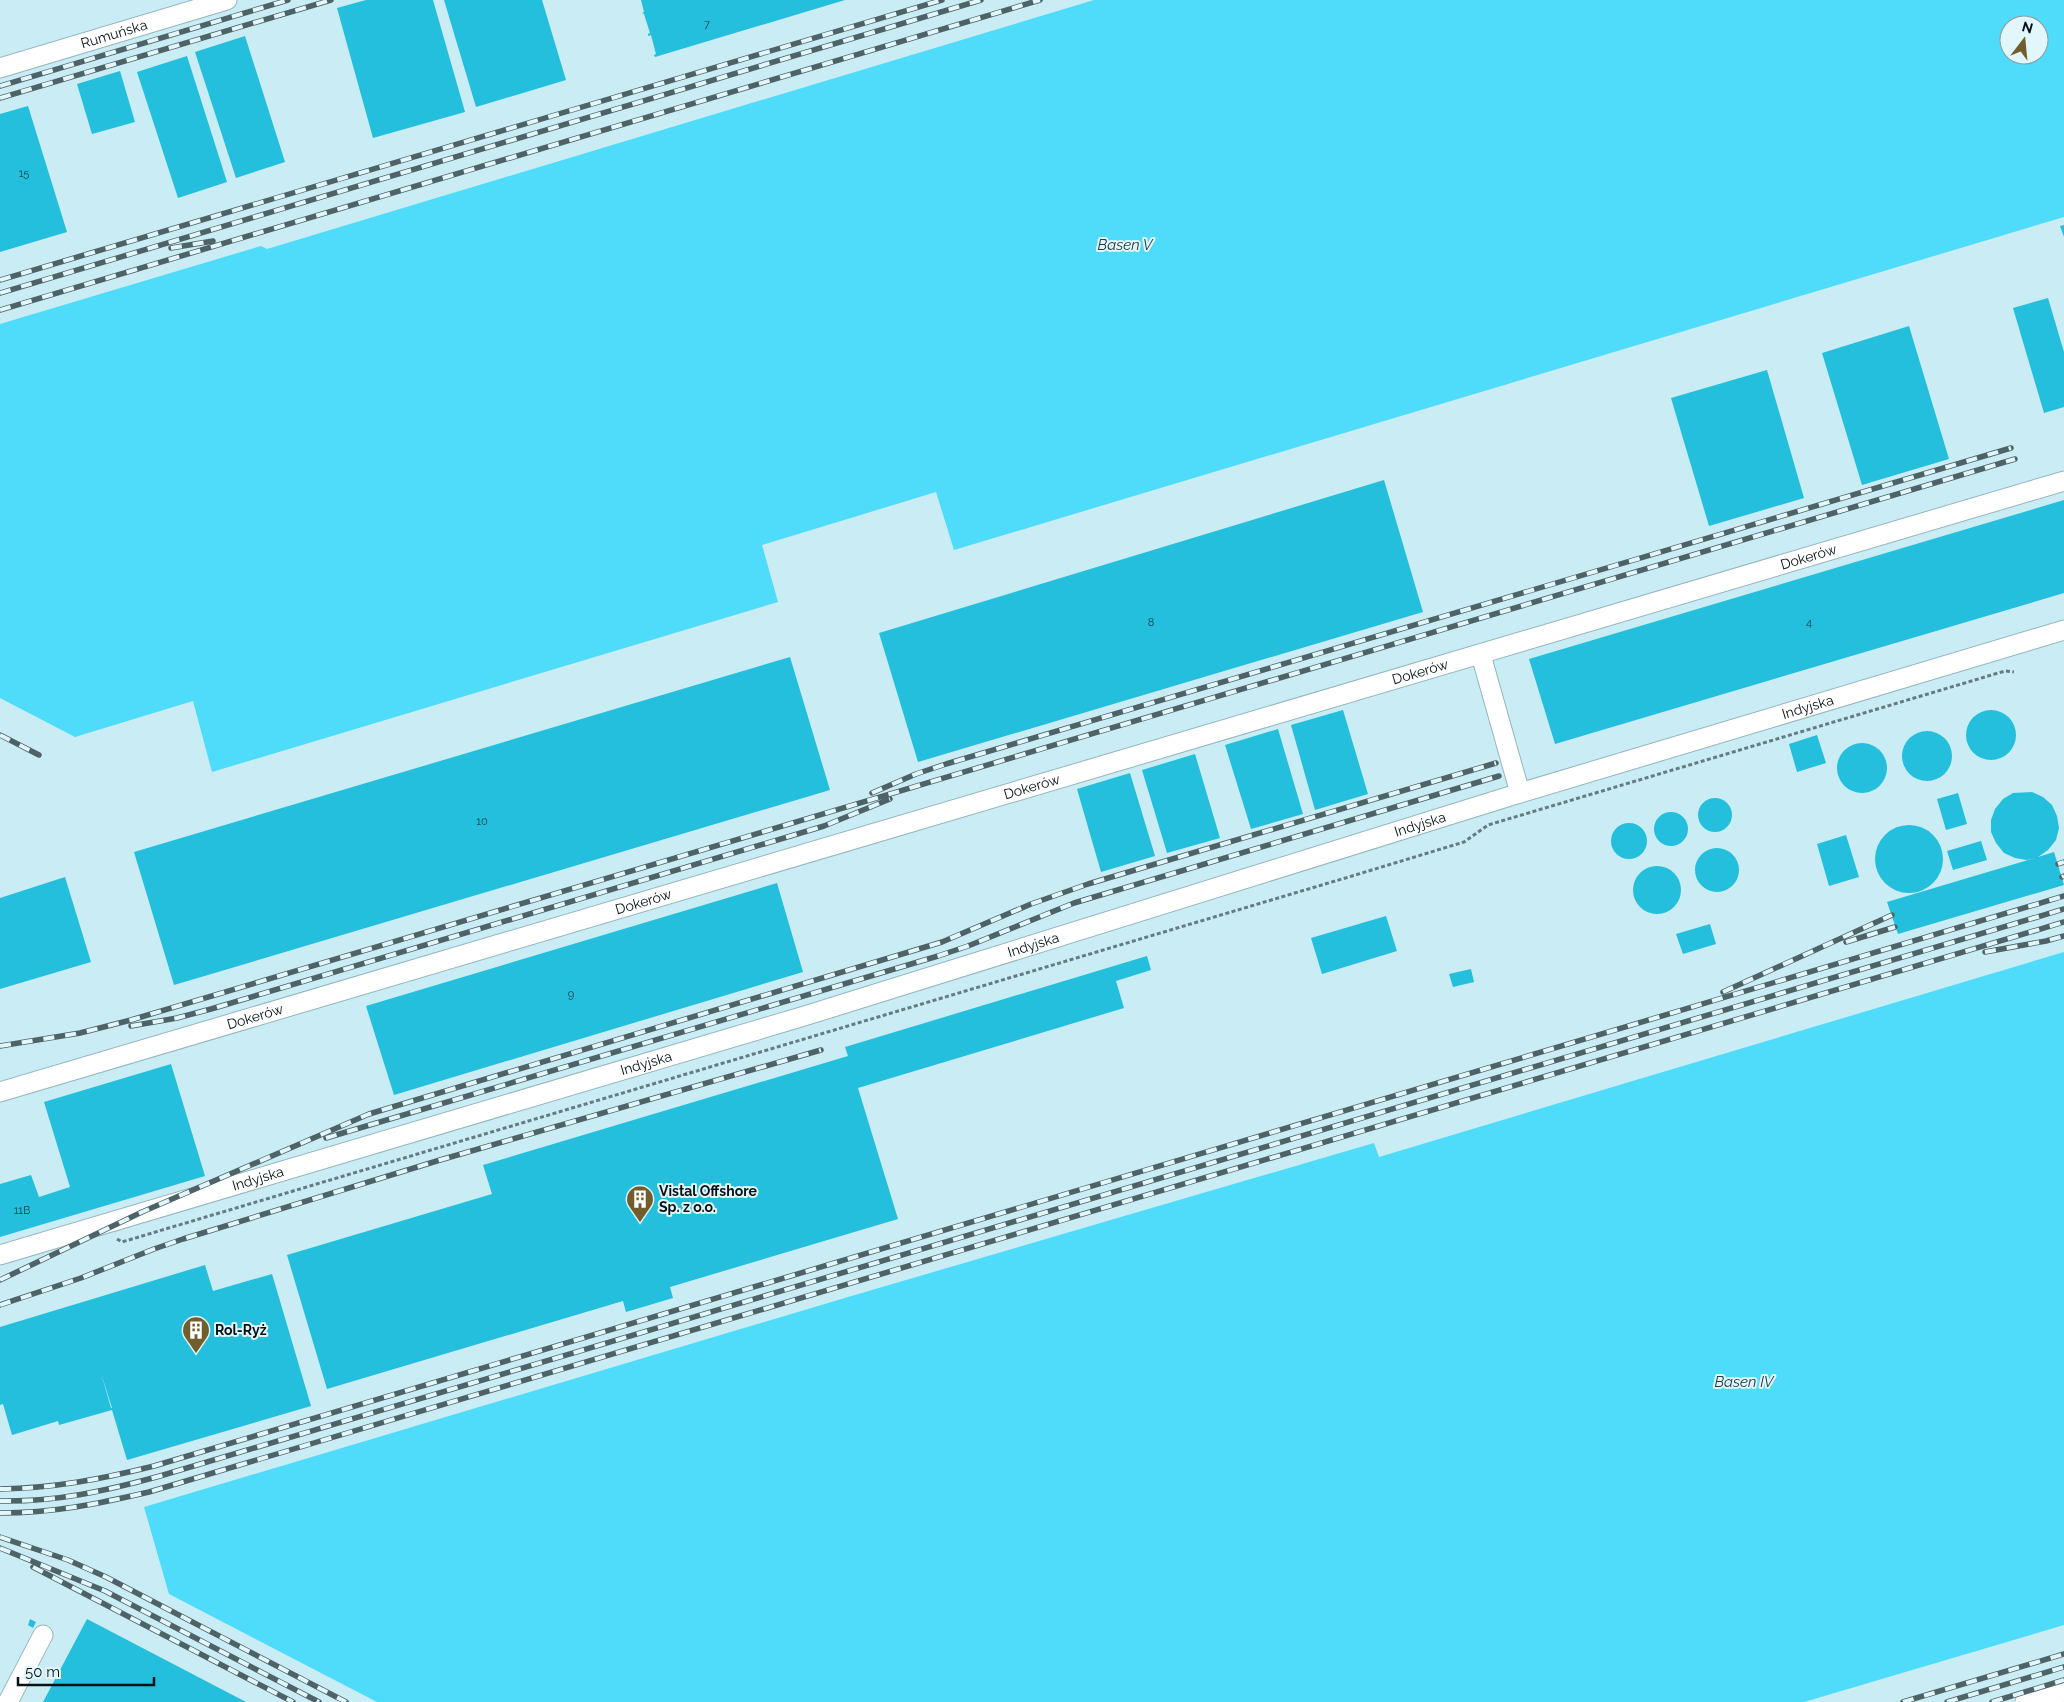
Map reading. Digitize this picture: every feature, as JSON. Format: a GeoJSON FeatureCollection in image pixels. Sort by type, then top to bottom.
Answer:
{"type":"FeatureCollection","features":[{"type":"Feature","properties":{"kind":"street","name":"Rumuńska"},"geometry":{"type":"LineString","coordinates":[[0,68],[227,0]]}},
{"type":"Feature","properties":{"kind":"street","name":"Dokerów"},"geometry":{"type":"LineString","coordinates":[[0,1092],[2064,481]]}},
{"type":"Feature","properties":{"kind":"street","name":"Indyjska"},"geometry":{"type":"LineString","coordinates":[[0,1255],[801,1018],[1520,794],[2064,630]]}},
{"type":"Feature","properties":{"kind":"street"},"geometry":{"type":"LineString","coordinates":[[1481,655],[1520,794]]}},
{"type":"Feature","properties":{"kind":"street"},"geometry":{"type":"LineString","coordinates":[[8,1702],[43,1636]]}},
{"type":"Feature","properties":{"kind":"street"},"geometry":{"type":"LineString","coordinates":[[2025,1702],[2064,1692]]}},
{"type":"Feature","properties":{"kind":"path"},"geometry":{"type":"LineString","coordinates":[[110,1236],[122,1242],[1464,842],[1488,825],[2005,671],[2014,672]]}},
{"type":"Feature","properties":{"kind":"water","name":"Basen V"},"geometry":{"type":"Polygon","coordinates":[[[1094,0],[2064,0],[2064,217],[954,550],[936,492],[762,545],[778,602],[212,772],[193,701],[75,737],[0,698],[0,324],[261,246],[267,249],[1094,0]]]}},
{"type":"Feature","properties":{"kind":"water","name":"Basen IV"},"geometry":{"type":"Polygon","coordinates":[[[2064,952],[2064,1625],[1804,1702],[377,1702],[169,1594],[144,1507],[848,1297],[1374,1143],[1379,1157],[2064,952]]]}},
{"type":"Feature","properties":{"kind":"building"},"geometry":{"type":"Polygon","coordinates":[[[366,0],[433,0],[465,112],[373,138],[337,8],[366,0]]]}},
{"type":"Feature","properties":{"kind":"building"},"geometry":{"type":"Polygon","coordinates":[[[444,0],[542,0],[566,80],[476,107],[444,0]]]}},
{"type":"Feature","properties":{"kind":"building"},"geometry":{"type":"Polygon","coordinates":[[[641,0],[845,0],[655,57],[654,55],[656,54],[651,35],[648,36],[650,33],[642,13],[644,12],[641,0]]]}},
{"type":"Feature","properties":{"kind":"building"},"geometry":{"type":"Polygon","coordinates":[[[245,36],[285,162],[236,178],[195,52],[245,36]]]}},
{"type":"Feature","properties":{"kind":"building"},"geometry":{"type":"Polygon","coordinates":[[[187,56],[227,182],[178,198],[137,72],[187,56]]]}},
{"type":"Feature","properties":{"kind":"building"},"geometry":{"type":"Polygon","coordinates":[[[120,71],[135,122],[92,134],[77,84],[120,71]]]}},
{"type":"Feature","properties":{"kind":"building"},"geometry":{"type":"Polygon","coordinates":[[[28,106],[67,232],[0,252],[0,114],[28,106]]]}},
{"type":"Feature","properties":{"kind":"building"},"geometry":{"type":"Polygon","coordinates":[[[2064,225],[2064,237],[2060,226],[2064,225]]]}},
{"type":"Feature","properties":{"kind":"building"},"geometry":{"type":"Polygon","coordinates":[[[2048,298],[2064,352],[2064,407],[2044,413],[2013,308],[2048,298]]]}},
{"type":"Feature","properties":{"kind":"building"},"geometry":{"type":"Polygon","coordinates":[[[1909,326],[1949,459],[1862,485],[1822,353],[1909,326]]]}},
{"type":"Feature","properties":{"kind":"building"},"geometry":{"type":"Polygon","coordinates":[[[1767,370],[1804,498],[1709,526],[1671,398],[1767,370]]]}},
{"type":"Feature","properties":{"kind":"building"},"geometry":{"type":"Polygon","coordinates":[[[1384,480],[1423,612],[918,762],[879,633],[1384,480]]]}},
{"type":"Feature","properties":{"kind":"building"},"geometry":{"type":"Polygon","coordinates":[[[2064,500],[2064,593],[1555,744],[1529,659],[2064,500]]]}},
{"type":"Feature","properties":{"kind":"building"},"geometry":{"type":"Polygon","coordinates":[[[790,657],[830,790],[174,985],[134,852],[790,657]]]}},
{"type":"Feature","properties":{"kind":"building"},"geometry":{"type":"Polygon","coordinates":[[[1343,710],[1368,794],[1315,810],[1291,725],[1343,710]]]}},
{"type":"Feature","properties":{"kind":"building"},"geometry":{"type":"Polygon","coordinates":[[[1986,710],[1996,710],[2009,717],[2016,730],[2016,740],[2009,753],[1996,760],[1986,760],[1977,756],[1970,749],[1966,740],[1966,730],[1970,721],[1977,714],[1986,710]]]}},
{"type":"Feature","properties":{"kind":"building"},"geometry":{"type":"Polygon","coordinates":[[[1278,729],[1303,814],[1251,829],[1225,745],[1278,729]]]}},
{"type":"Feature","properties":{"kind":"building"},"geometry":{"type":"Polygon","coordinates":[[[1927,731],[1937,733],[1945,738],[1950,746],[1952,756],[1950,766],[1945,774],[1937,779],[1927,781],[1917,779],[1909,774],[1904,766],[1902,756],[1904,746],[1909,738],[1917,733],[1927,731]]]}},
{"type":"Feature","properties":{"kind":"building"},"geometry":{"type":"Polygon","coordinates":[[[1817,735],[1826,763],[1797,772],[1789,744],[1817,735]]]}},
{"type":"Feature","properties":{"kind":"building"},"geometry":{"type":"Polygon","coordinates":[[[1862,743],[1872,745],[1880,750],[1885,758],[1887,768],[1885,778],[1880,786],[1872,791],[1862,793],[1852,791],[1844,786],[1839,778],[1837,768],[1839,758],[1844,750],[1852,745],[1862,743]]]}},
{"type":"Feature","properties":{"kind":"building"},"geometry":{"type":"Polygon","coordinates":[[[1195,754],[1220,838],[1167,853],[1142,770],[1195,754]]]}},
{"type":"Feature","properties":{"kind":"building"},"geometry":{"type":"Polygon","coordinates":[[[1130,773],[1155,856],[1101,872],[1077,789],[1130,773]]]}},
{"type":"Feature","properties":{"kind":"building"},"geometry":{"type":"Polygon","coordinates":[[[2032,792],[2043,797],[2052,805],[2057,816],[2059,828],[2056,840],[2048,850],[2038,857],[2054,852],[2064,885],[1898,934],[1887,902],[2035,858],[2027,860],[2015,858],[2004,853],[1996,843],[1991,832],[1991,820],[1995,809],[2003,799],[2013,793],[2032,792]]]}},
{"type":"Feature","properties":{"kind":"building"},"geometry":{"type":"Polygon","coordinates":[[[1958,793],[1967,824],[1946,830],[1937,799],[1958,793]]]}},
{"type":"Feature","properties":{"kind":"building"},"geometry":{"type":"Polygon","coordinates":[[[1715,798],[1722,799],[1727,803],[1731,808],[1731,822],[1727,827],[1722,831],[1715,832],[1708,831],[1703,827],[1699,822],[1698,815],[1699,808],[1703,803],[1708,799],[1715,798]]]}},
{"type":"Feature","properties":{"kind":"building"},"geometry":{"type":"Polygon","coordinates":[[[1671,812],[1678,813],[1683,817],[1687,822],[1687,836],[1683,841],[1678,845],[1671,846],[1664,845],[1659,841],[1655,836],[1654,829],[1655,822],[1659,817],[1664,813],[1671,812]]]}},
{"type":"Feature","properties":{"kind":"building"},"geometry":{"type":"Polygon","coordinates":[[[1629,823],[1641,829],[1647,841],[1641,853],[1629,859],[1617,853],[1611,841],[1617,829],[1629,823]]]}},
{"type":"Feature","properties":{"kind":"building"},"geometry":{"type":"Polygon","coordinates":[[[1909,825],[1922,828],[1933,835],[1940,846],[1943,859],[1940,872],[1933,883],[1922,890],[1909,893],[1896,890],[1885,883],[1878,872],[1875,859],[1878,846],[1885,835],[1896,828],[1909,825]]]}},
{"type":"Feature","properties":{"kind":"building"},"geometry":{"type":"Polygon","coordinates":[[[1846,835],[1859,877],[1829,886],[1817,844],[1846,835]]]}},
{"type":"Feature","properties":{"kind":"building"},"geometry":{"type":"Polygon","coordinates":[[[1981,841],[1987,860],[1953,870],[1947,851],[1981,841]]]}},
{"type":"Feature","properties":{"kind":"building"},"geometry":{"type":"Polygon","coordinates":[[[1721,848],[1733,854],[1738,861],[1738,879],[1733,886],[1726,891],[1713,892],[1705,889],[1698,882],[1695,866],[1698,858],[1705,851],[1721,848]]]}},
{"type":"Feature","properties":{"kind":"building"},"geometry":{"type":"Polygon","coordinates":[[[1652,866],[1662,866],[1671,870],[1677,876],[1680,881],[1680,899],[1671,910],[1662,914],[1652,914],[1643,910],[1637,904],[1633,895],[1633,885],[1637,876],[1643,870],[1652,866]]]}},
{"type":"Feature","properties":{"kind":"building"},"geometry":{"type":"Polygon","coordinates":[[[65,877],[91,962],[0,989],[0,898],[65,877]]]}},
{"type":"Feature","properties":{"kind":"building"},"geometry":{"type":"Polygon","coordinates":[[[777,883],[803,972],[394,1095],[366,1006],[777,883]]]}},
{"type":"Feature","properties":{"kind":"building"},"geometry":{"type":"Polygon","coordinates":[[[1386,916],[1397,951],[1322,974],[1311,938],[1386,916]]]}},
{"type":"Feature","properties":{"kind":"building"},"geometry":{"type":"Polygon","coordinates":[[[1710,924],[1716,944],[1683,954],[1676,934],[1710,924]]]}},
{"type":"Feature","properties":{"kind":"building","name":"Vistal Offshore Sp. z o.o."},"geometry":{"type":"Polygon","coordinates":[[[1147,956],[1151,970],[1116,981],[1124,1008],[858,1088],[898,1219],[670,1287],[673,1298],[626,1312],[623,1301],[327,1389],[287,1255],[492,1194],[483,1165],[848,1056],[845,1047],[1147,956]]]}},
{"type":"Feature","properties":{"kind":"building"},"geometry":{"type":"Polygon","coordinates":[[[1471,969],[1474,982],[1453,987],[1449,974],[1471,969]]]}},
{"type":"Feature","properties":{"kind":"building"},"geometry":{"type":"Polygon","coordinates":[[[171,1064],[205,1176],[0,1237],[0,1184],[31,1175],[39,1197],[70,1187],[44,1102],[171,1064]]]}},
{"type":"Feature","properties":{"kind":"building","name":"Rol-Ryż"},"geometry":{"type":"Polygon","coordinates":[[[205,1265],[213,1291],[272,1274],[311,1406],[127,1460],[112,1410],[59,1425],[58,1421],[12,1435],[3,1404],[0,1405],[0,1327],[205,1265]],[[101,1373],[111,1408],[112,1408],[101,1373]]]}},
{"type":"Feature","properties":{"kind":"building"},"geometry":{"type":"Polygon","coordinates":[[[30,1619],[36,1622],[33,1628],[28,1625],[30,1619]]]}},
{"type":"Feature","properties":{"kind":"building"},"geometry":{"type":"Polygon","coordinates":[[[87,1619],[246,1702],[43,1702],[87,1619]]]}},
{"type":"Feature","properties":{"kind":"railway"},"geometry":{"type":"LineString","coordinates":[[0,86],[288,0]]}},
{"type":"Feature","properties":{"kind":"railway"},"geometry":{"type":"LineString","coordinates":[[0,98],[331,0]]}},
{"type":"Feature","properties":{"kind":"railway"},"geometry":{"type":"LineString","coordinates":[[0,280],[942,0]]}},
{"type":"Feature","properties":{"kind":"railway"},"geometry":{"type":"LineString","coordinates":[[0,293],[981,0]]}},
{"type":"Feature","properties":{"kind":"railway"},"geometry":{"type":"LineString","coordinates":[[0,310],[1040,0]]}},
{"type":"Feature","properties":{"kind":"railway"},"geometry":{"type":"LineString","coordinates":[[171,248],[213,241]]}},
{"type":"Feature","properties":{"kind":"railway"},"geometry":{"type":"LineString","coordinates":[[872,793],[916,774],[946,764],[2011,448]]}},
{"type":"Feature","properties":{"kind":"railway"},"geometry":{"type":"LineString","coordinates":[[0,1046],[80,1033],[131,1020],[2015,459]]}},
{"type":"Feature","properties":{"kind":"railway"},"geometry":{"type":"LineString","coordinates":[[0,735],[39,755]]}},
{"type":"Feature","properties":{"kind":"railway"},"geometry":{"type":"LineString","coordinates":[[0,1280],[142,1212],[369,1114],[942,942],[1031,904],[1088,884],[1496,763]]}},
{"type":"Feature","properties":{"kind":"railway"},"geometry":{"type":"LineString","coordinates":[[326,1138],[938,956],[968,946],[1074,903],[1499,776]]}},
{"type":"Feature","properties":{"kind":"railway"},"geometry":{"type":"LineString","coordinates":[[131,1026],[177,1018],[211,1009],[824,826],[890,799]]}},
{"type":"Feature","properties":{"kind":"railway"},"geometry":{"type":"LineString","coordinates":[[2058,864],[2064,862]]}},
{"type":"Feature","properties":{"kind":"railway"},"geometry":{"type":"LineString","coordinates":[[0,1489],[40,1487],[78,1482],[154,1466],[2064,896]]}},
{"type":"Feature","properties":{"kind":"railway"},"geometry":{"type":"LineString","coordinates":[[0,1501],[41,1500],[81,1494],[160,1476],[2064,909]]}},
{"type":"Feature","properties":{"kind":"railway"},"geometry":{"type":"LineString","coordinates":[[1723,992],[1892,915]]}},
{"type":"Feature","properties":{"kind":"railway"},"geometry":{"type":"LineString","coordinates":[[0,1513],[20,1513],[75,1507],[149,1492],[2064,922]]}},
{"type":"Feature","properties":{"kind":"railway"},"geometry":{"type":"LineString","coordinates":[[1846,942],[1895,927]]}},
{"type":"Feature","properties":{"kind":"railway"},"geometry":{"type":"LineString","coordinates":[[1985,952],[2064,936]]}},
{"type":"Feature","properties":{"kind":"railway"},"geometry":{"type":"LineString","coordinates":[[0,1305],[81,1278],[183,1239],[440,1160],[821,1050]]}},
{"type":"Feature","properties":{"kind":"railway"},"geometry":{"type":"LineString","coordinates":[[0,1537],[68,1560],[106,1577],[346,1702]]}},
{"type":"Feature","properties":{"kind":"railway"},"geometry":{"type":"LineString","coordinates":[[0,1548],[105,1591],[319,1702]]}},
{"type":"Feature","properties":{"kind":"railway"},"geometry":{"type":"LineString","coordinates":[[33,1567],[293,1702]]}},
{"type":"Feature","properties":{"kind":"railway"},"geometry":{"type":"LineString","coordinates":[[1903,1702],[2064,1654]]}},
{"type":"Feature","properties":{"kind":"railway"},"geometry":{"type":"LineString","coordinates":[[1947,1702],[2064,1667]]}},
{"type":"Feature","properties":{"kind":"railway"},"geometry":{"type":"LineString","coordinates":[[1992,1702],[2064,1680]]}},
{"type":"Feature","properties":{"kind":"place","name":"Vistal Offshore Sp. z o.o."},"geometry":{"type":"Point","coordinates":[640,1223]}},
{"type":"Feature","properties":{"kind":"place","name":"Rol-Ryż"},"geometry":{"type":"Point","coordinates":[196,1354]}}]}
